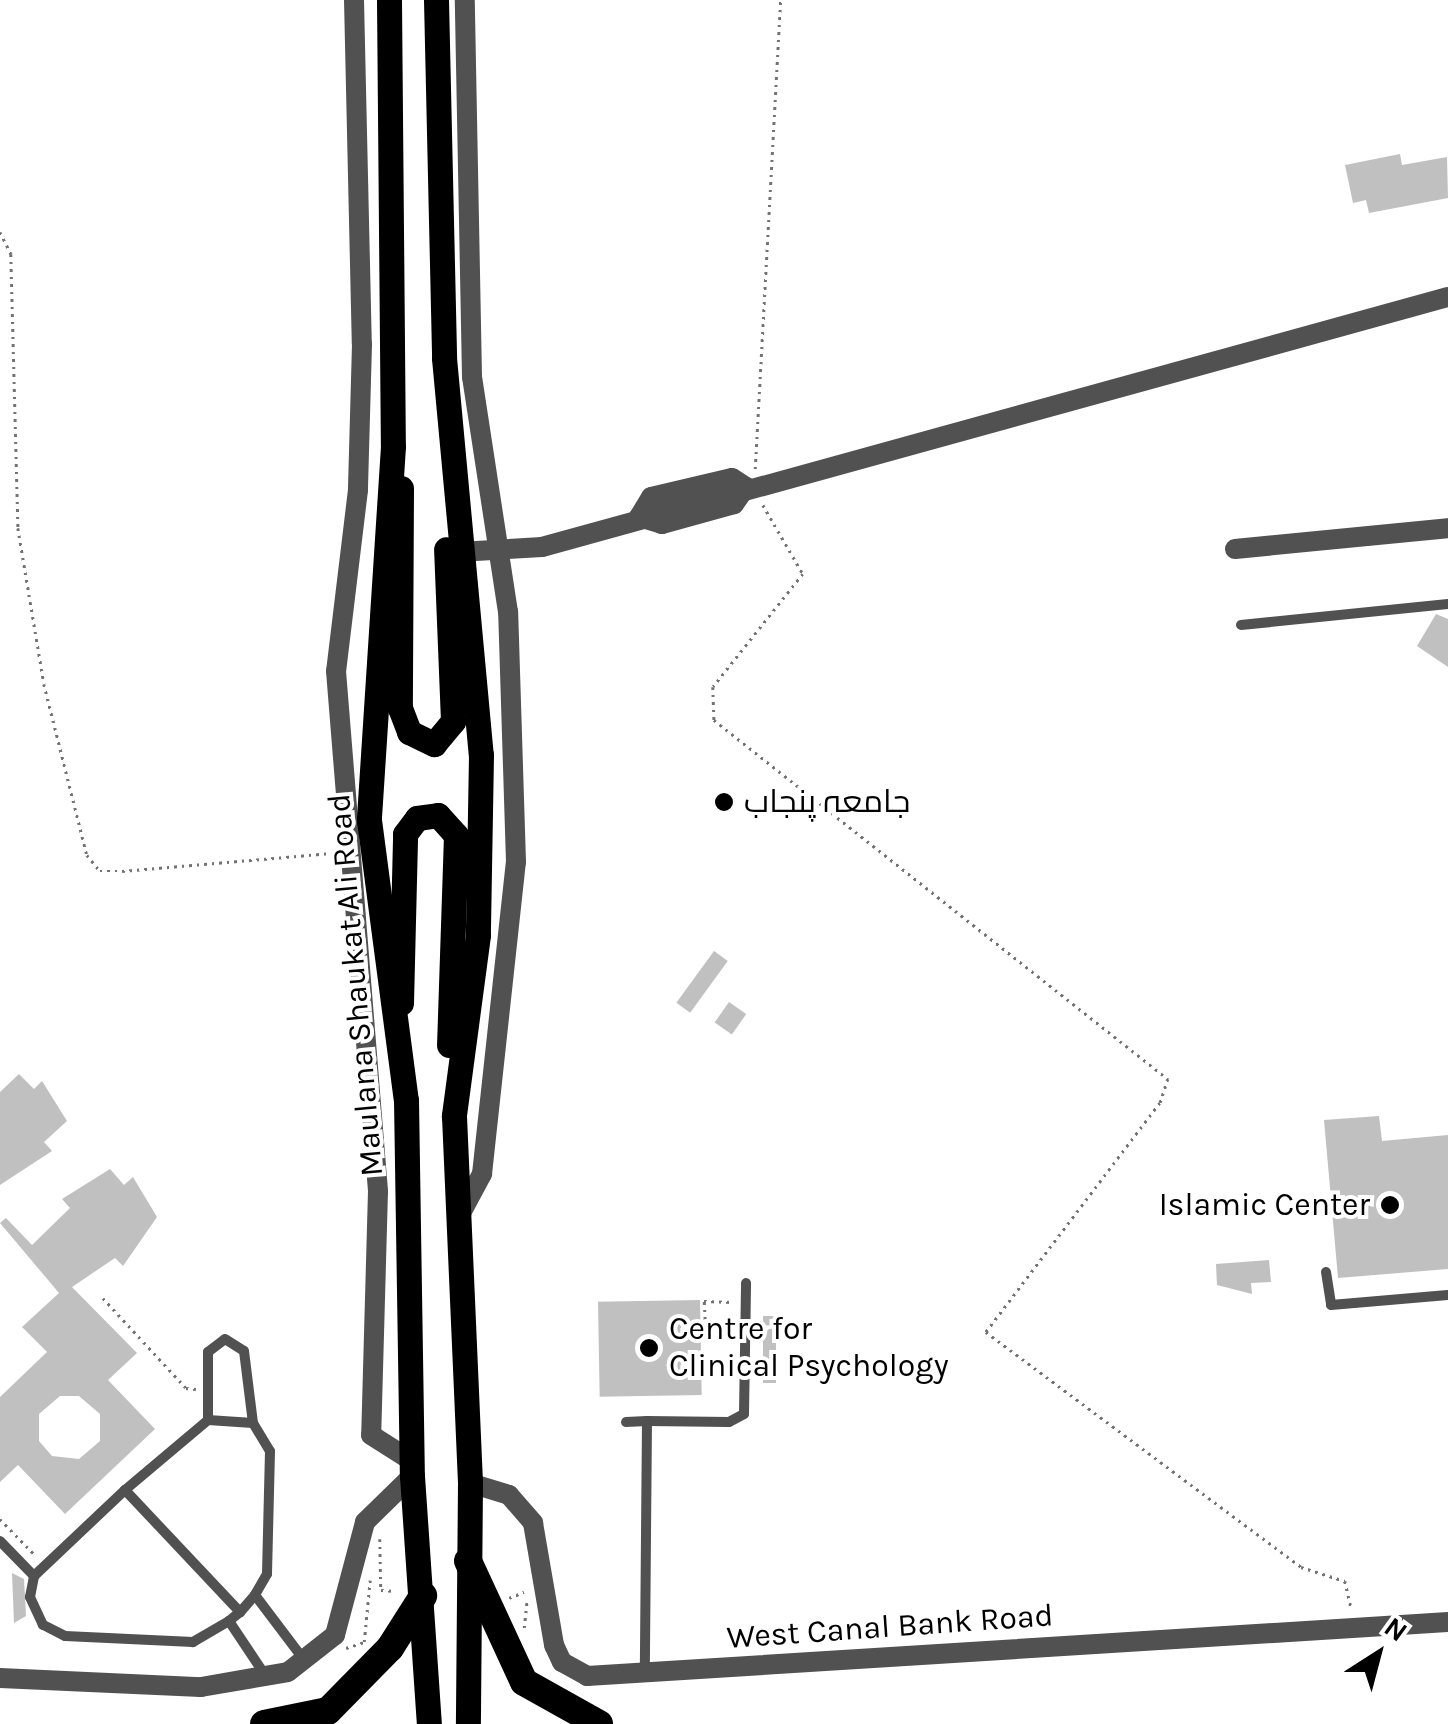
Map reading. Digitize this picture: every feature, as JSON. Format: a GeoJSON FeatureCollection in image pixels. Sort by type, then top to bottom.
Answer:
{"type":"FeatureCollection","features":[{"type":"Feature","properties":{"kind":"highway"},"geometry":{"type":"LineString","coordinates":[[468,1561],[524,1682],[599,1724]]}},
{"type":"Feature","properties":{"kind":"highway"},"geometry":{"type":"LineString","coordinates":[[264,1724],[328,1710],[390,1648],[422,1596]]}},
{"type":"Feature","properties":{"kind":"main road","name":"Maulana Shaukat Ali Road"},"geometry":{"type":"LineString","coordinates":[[389,0],[393,446],[369,820],[396,1022],[412,1469],[429,1724]]}},
{"type":"Feature","properties":{"kind":"main road"},"geometry":{"type":"LineString","coordinates":[[436,0],[452,464],[481,781],[478,935],[455,1100]]}},
{"type":"Feature","properties":{"kind":"main road"},"geometry":{"type":"LineString","coordinates":[[393,446],[405,508],[400,708],[409,732],[434,744],[453,722],[445,617],[452,464]]}},
{"type":"Feature","properties":{"kind":"main road"},"geometry":{"type":"LineString","coordinates":[[396,1022],[408,938],[404,834],[417,818],[438,815],[456,835],[455,1100],[470,1484],[468,1724]]}},
{"type":"Feature","properties":{"kind":"street"},"geometry":{"type":"LineString","coordinates":[[0,1678],[201,1687],[267,1678],[305,1662],[324,1647],[345,1616],[365,1522],[412,1469],[371,1435],[378,1191],[345,853],[336,671],[358,490],[362,344],[354,0]]}},
{"type":"Feature","properties":{"kind":"street"},"geometry":{"type":"LineString","coordinates":[[460,1216],[482,1174],[516,862],[499,544],[472,377],[465,0]]}},
{"type":"Feature","properties":{"kind":"street"},"geometry":{"type":"LineString","coordinates":[[459,552],[499,544],[542,547],[639,516],[651,497],[732,478],[750,487],[1448,297]]}},
{"type":"Feature","properties":{"kind":"street"},"geometry":{"type":"LineString","coordinates":[[1235,549],[1448,528]]}},
{"type":"Feature","properties":{"kind":"street","name":"West Canal Bank Road"},"geometry":{"type":"LineString","coordinates":[[470,1484],[509,1495],[534,1524],[562,1662],[587,1676],[1448,1622]]}},
{"type":"Feature","properties":{"kind":"lane"},"geometry":{"type":"LineString","coordinates":[[1240,625],[1448,604]]}},
{"type":"Feature","properties":{"kind":"lane"},"geometry":{"type":"LineString","coordinates":[[1326,1272],[1332,1305],[1448,1295]]}},
{"type":"Feature","properties":{"kind":"lane"},"geometry":{"type":"LineString","coordinates":[[626,1422],[729,1422],[744,1414],[746,1282]]}},
{"type":"Feature","properties":{"kind":"lane"},"geometry":{"type":"LineString","coordinates":[[208,1420],[208,1352],[233,1340],[244,1351],[253,1424],[270,1451],[267,1574],[240,1612],[193,1642],[66,1636],[34,1614],[34,1576],[125,1490],[208,1420],[253,1424]]}},
{"type":"Feature","properties":{"kind":"lane"},"geometry":{"type":"LineString","coordinates":[[645,1672],[647,1421]]}},
{"type":"Feature","properties":{"kind":"lane"},"geometry":{"type":"LineString","coordinates":[[125,1490],[240,1612]]}},
{"type":"Feature","properties":{"kind":"lane"},"geometry":{"type":"LineString","coordinates":[[0,1541],[34,1576]]}},
{"type":"Feature","properties":{"kind":"lane"},"geometry":{"type":"LineString","coordinates":[[255,1595],[305,1662]]}},
{"type":"Feature","properties":{"kind":"lane"},"geometry":{"type":"LineString","coordinates":[[229,1620],[267,1678]]}},
{"type":"Feature","properties":{"kind":"path"},"geometry":{"type":"LineString","coordinates":[[780,0],[750,487],[803,574],[714,687],[714,720],[1168,1079],[1160,1104],[986,1332],[1301,1567],[1345,1581],[1355,1628]]}},
{"type":"Feature","properties":{"kind":"path"},"geometry":{"type":"LineString","coordinates":[[0,232],[12,254],[18,528],[44,684],[87,855],[100,871],[122,871],[345,853]]}},
{"type":"Feature","properties":{"kind":"path"},"geometry":{"type":"LineString","coordinates":[[102,1298],[186,1388],[208,1389]]}},
{"type":"Feature","properties":{"kind":"path"},"geometry":{"type":"LineString","coordinates":[[706,1342],[704,1301],[746,1302]]}},
{"type":"Feature","properties":{"kind":"path"},"geometry":{"type":"LineString","coordinates":[[0,1519],[44,1564]]}},
{"type":"Feature","properties":{"kind":"path"},"geometry":{"type":"LineString","coordinates":[[324,1647],[364,1642],[374,1538],[381,1590]]}},
{"type":"Feature","properties":{"kind":"building"},"geometry":{"type":"Polygon","coordinates":[[[1400,154],[1402,165],[1447,157],[1448,198],[1369,213],[1366,200],[1353,203],[1345,165],[1400,154]]]}},
{"type":"Feature","properties":{"kind":"building"},"geometry":{"type":"Polygon","coordinates":[[[1436,614],[1448,619],[1448,667],[1417,646],[1436,614]]]}},
{"type":"Feature","properties":{"kind":"building"},"geometry":{"type":"Polygon","coordinates":[[[714,951],[728,961],[690,1013],[676,1003],[714,951]]]}},
{"type":"Feature","properties":{"kind":"building"},"geometry":{"type":"Polygon","coordinates":[[[729,1002],[746,1014],[732,1035],[715,1022],[729,1002]]]}},
{"type":"Feature","properties":{"kind":"building"},"geometry":{"type":"Polygon","coordinates":[[[19,1074],[34,1089],[42,1081],[67,1121],[44,1142],[52,1151],[0,1185],[0,1092],[19,1074]]]}},
{"type":"Feature","properties":{"kind":"building","name":"Islamic Center"},"geometry":{"type":"Polygon","coordinates":[[[1379,1116],[1382,1141],[1448,1135],[1448,1269],[1338,1278],[1324,1120],[1379,1116]]]}},
{"type":"Feature","properties":{"kind":"building"},"geometry":{"type":"Polygon","coordinates":[[[110,1169],[124,1185],[133,1177],[157,1217],[123,1266],[115,1258],[72,1287],[137,1353],[108,1380],[155,1429],[65,1514],[18,1465],[0,1482],[0,1397],[47,1352],[22,1327],[59,1293],[0,1223],[6,1218],[32,1245],[70,1208],[62,1199],[110,1169]],[[60,1396],[39,1414],[39,1441],[52,1456],[79,1459],[100,1441],[100,1414],[79,1396],[60,1396]]]}},
{"type":"Feature","properties":{"kind":"building"},"geometry":{"type":"Polygon","coordinates":[[[1269,1260],[1271,1282],[1251,1283],[1252,1294],[1217,1285],[1216,1264],[1269,1260]]]}},
{"type":"Feature","properties":{"kind":"building","name":"Centre for Clinical Psychology"},"geometry":{"type":"Polygon","coordinates":[[[700,1300],[702,1395],[600,1397],[598,1302],[700,1300]]]}},
{"type":"Feature","properties":{"kind":"building"},"geometry":{"type":"Polygon","coordinates":[[[763,1316],[776,1316],[776,1383],[763,1383],[763,1316]]]}},
{"type":"Feature","properties":{"kind":"building"},"geometry":{"type":"Polygon","coordinates":[[[12,1573],[24,1579],[26,1616],[14,1623],[12,1573]]]}},
{"type":"Feature","properties":{"kind":"place","name":"جامعہ پنجاب"},"geometry":{"type":"Point","coordinates":[724,802]}},
{"type":"Feature","properties":{"kind":"place","name":"Islamic Center"},"geometry":{"type":"Point","coordinates":[1390,1205]}},
{"type":"Feature","properties":{"kind":"place","name":"Centre for Clinical Psychology"},"geometry":{"type":"Point","coordinates":[649,1348]}}]}
